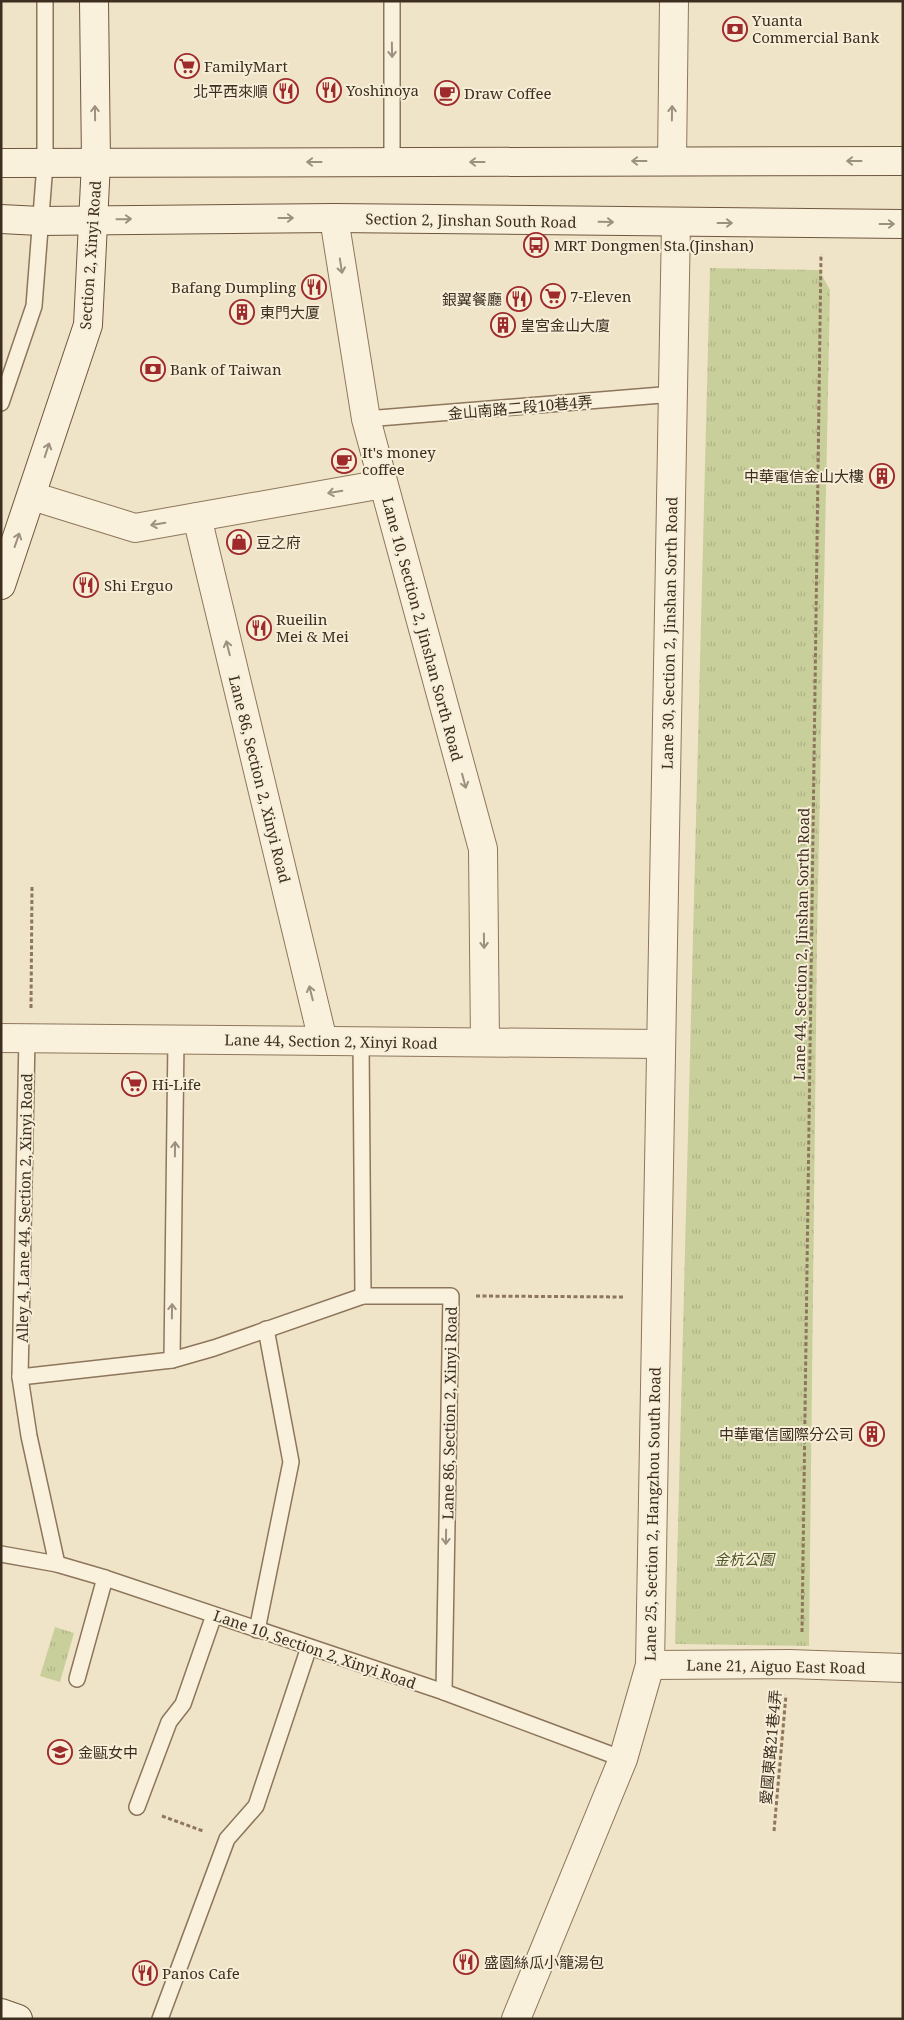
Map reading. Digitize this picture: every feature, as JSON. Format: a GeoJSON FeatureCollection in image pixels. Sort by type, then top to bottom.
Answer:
{"type":"FeatureCollection","features":[{"type":"Feature","properties":{"kind":"street","name":"Section 2, Xinyi Road"},"geometry":{"type":"LineString","coordinates":[[1,585],[88,325],[96,162],[94,1]]}},
{"type":"Feature","properties":{"kind":"street"},"geometry":{"type":"LineString","coordinates":[[672,161],[674,1]]}},
{"type":"Feature","properties":{"kind":"street"},"geometry":{"type":"LineString","coordinates":[[1,163],[903,161]]}},
{"type":"Feature","properties":{"kind":"street","name":"Section 2, Jinshan South Road"},"geometry":{"type":"LineString","coordinates":[[1,219],[40,221],[334,218],[903,224]]}},
{"type":"Feature","properties":{"kind":"street","name":"Lane 10, Section 2, Jinshan Sorth Road"},"geometry":{"type":"LineString","coordinates":[[334,218],[366,420],[482,849],[485,1042]]}},
{"type":"Feature","properties":{"kind":"street","name":"Lane 30, Section 2, Jinshan Sorth Road"},"geometry":{"type":"LineString","coordinates":[[661,1044],[676,223]]}},
{"type":"Feature","properties":{"kind":"street"},"geometry":{"type":"LineString","coordinates":[[32,496],[135,528],[383,484]]}},
{"type":"Feature","properties":{"kind":"street","name":"Lane 86, Section 2, Xinyi Road"},"geometry":{"type":"LineString","coordinates":[[197,517],[323,1041]]}},
{"type":"Feature","properties":{"kind":"street","name":"Lane 44, Section 2, Xinyi Road"},"geometry":{"type":"LineString","coordinates":[[14,1038],[661,1044]]}},
{"type":"Feature","properties":{"kind":"street","name":"Lane 25, Section 2, Hangzhou South Road"},"geometry":{"type":"LineString","coordinates":[[516,2019],[623,1759],[650,1665],[661,1044]]}},
{"type":"Feature","properties":{"kind":"street","name":"Lane 21, Aiguo East Road"},"geometry":{"type":"LineString","coordinates":[[650,1665],[796,1665],[903,1668]]}},
{"type":"Feature","properties":{"kind":"street"},"geometry":{"type":"LineString","coordinates":[[1,2013],[18,2019]]}},
{"type":"Feature","properties":{"kind":"lane"},"geometry":{"type":"LineString","coordinates":[[1,403],[34,306],[45,164],[45,1]]}},
{"type":"Feature","properties":{"kind":"lane"},"geometry":{"type":"LineString","coordinates":[[392,1],[392,162]]}},
{"type":"Feature","properties":{"kind":"lane","name":"金山南路二段10巷4弄"},"geometry":{"type":"LineString","coordinates":[[366,420],[674,394]]}},
{"type":"Feature","properties":{"kind":"lane","name":"Alley 4, Lane 44, Section 2, Xinyi Road"},"geometry":{"type":"LineString","coordinates":[[14,1038],[20,1377],[29,1436],[57,1564]]}},
{"type":"Feature","properties":{"kind":"lane"},"geometry":{"type":"LineString","coordinates":[[172,1360],[176,1039]]}},
{"type":"Feature","properties":{"kind":"lane"},"geometry":{"type":"LineString","coordinates":[[361,1041],[363,1296]]}},
{"type":"Feature","properties":{"kind":"lane","name":"Lane 86, Section 2, Xinyi Road"},"geometry":{"type":"LineString","coordinates":[[20,1377],[172,1360],[214,1348],[363,1296],[451,1296],[444,1692]]}},
{"type":"Feature","properties":{"kind":"lane"},"geometry":{"type":"LineString","coordinates":[[257,1630],[291,1462],[266,1329]]}},
{"type":"Feature","properties":{"kind":"lane","name":"Lane 10, Section 2, Xinyi Road"},"geometry":{"type":"LineString","coordinates":[[1,1554],[57,1564],[105,1578],[444,1692],[623,1759]]}},
{"type":"Feature","properties":{"kind":"lane"},"geometry":{"type":"LineString","coordinates":[[77,1679],[105,1578]]}},
{"type":"Feature","properties":{"kind":"lane"},"geometry":{"type":"LineString","coordinates":[[137,1807],[169,1722],[183,1704],[214,1615]]}},
{"type":"Feature","properties":{"kind":"lane"},"geometry":{"type":"LineString","coordinates":[[160,2019],[228,1839],[256,1806],[309,1647]]}},
{"type":"Feature","properties":{"kind":"path","name":"Lane 44, Section 2, Jinshan Sorth Road"},"geometry":{"type":"LineString","coordinates":[[796,1665],[821,223]]}},
{"type":"Feature","properties":{"kind":"path"},"geometry":{"type":"LineString","coordinates":[[14,1038],[32,1012],[32,886]]}},
{"type":"Feature","properties":{"kind":"path"},"geometry":{"type":"LineString","coordinates":[[451,1296],[656,1297]]}},
{"type":"Feature","properties":{"kind":"path","name":"愛國東路21巷4弄"},"geometry":{"type":"LineString","coordinates":[[774,1831],[796,1665]]}},
{"type":"Feature","properties":{"kind":"path"},"geometry":{"type":"LineString","coordinates":[[137,1807],[228,1839]]}},
{"type":"Feature","properties":{"kind":"green space","name":"金杭公園"},"geometry":{"type":"Polygon","coordinates":[[[710,268],[819,270],[830,290],[817,940],[809,1646],[675,1644],[710,268]]]}},
{"type":"Feature","properties":{"kind":"green space"},"geometry":{"type":"Polygon","coordinates":[[[55,1627],[74,1633],[60,1682],[40,1676],[55,1627]]]}},
{"type":"Feature","properties":{"kind":"place","name":"Yuanta Commercial Bank"},"geometry":{"type":"Point","coordinates":[735,29]}},
{"type":"Feature","properties":{"kind":"place","name":"FamilyMart"},"geometry":{"type":"Point","coordinates":[187,66]}},
{"type":"Feature","properties":{"kind":"place","name":"Yoshinoya"},"geometry":{"type":"Point","coordinates":[329,90]}},
{"type":"Feature","properties":{"kind":"place","name":"北平西來順"},"geometry":{"type":"Point","coordinates":[286,91]}},
{"type":"Feature","properties":{"kind":"place","name":"Draw Coffee"},"geometry":{"type":"Point","coordinates":[447,93]}},
{"type":"Feature","properties":{"kind":"place","name":"MRT Dongmen Sta.(Jinshan)"},"geometry":{"type":"Point","coordinates":[536,245]}},
{"type":"Feature","properties":{"kind":"place","name":"Bafang Dumpling"},"geometry":{"type":"Point","coordinates":[314,287]}},
{"type":"Feature","properties":{"kind":"place","name":"7-Eleven"},"geometry":{"type":"Point","coordinates":[553,296]}},
{"type":"Feature","properties":{"kind":"place","name":"銀翼餐廳"},"geometry":{"type":"Point","coordinates":[519,299]}},
{"type":"Feature","properties":{"kind":"place","name":"東門大厦"},"geometry":{"type":"Point","coordinates":[242,312]}},
{"type":"Feature","properties":{"kind":"place","name":"皇宮金山大廈"},"geometry":{"type":"Point","coordinates":[503,325]}},
{"type":"Feature","properties":{"kind":"place","name":"Bank of Taiwan"},"geometry":{"type":"Point","coordinates":[153,369]}},
{"type":"Feature","properties":{"kind":"place","name":"It's money coffee"},"geometry":{"type":"Point","coordinates":[344,461]}},
{"type":"Feature","properties":{"kind":"place","name":"中華電信金山大樓"},"geometry":{"type":"Point","coordinates":[882,476]}},
{"type":"Feature","properties":{"kind":"place","name":"豆之府"},"geometry":{"type":"Point","coordinates":[239,542]}},
{"type":"Feature","properties":{"kind":"place","name":"Shi Erguo"},"geometry":{"type":"Point","coordinates":[86,585]}},
{"type":"Feature","properties":{"kind":"place","name":"Rueilin Mei & Mei"},"geometry":{"type":"Point","coordinates":[259,628]}},
{"type":"Feature","properties":{"kind":"place","name":"Hi-Life"},"geometry":{"type":"Point","coordinates":[134,1084]}},
{"type":"Feature","properties":{"kind":"place","name":"中華電信國際分公司"},"geometry":{"type":"Point","coordinates":[872,1434]}},
{"type":"Feature","properties":{"kind":"place","name":"金甌女中"},"geometry":{"type":"Point","coordinates":[60,1752]}},
{"type":"Feature","properties":{"kind":"place","name":"盛園絲瓜小籠湯包"},"geometry":{"type":"Point","coordinates":[466,1962]}},
{"type":"Feature","properties":{"kind":"place","name":"Panos Cafe"},"geometry":{"type":"Point","coordinates":[145,1973]}}]}
